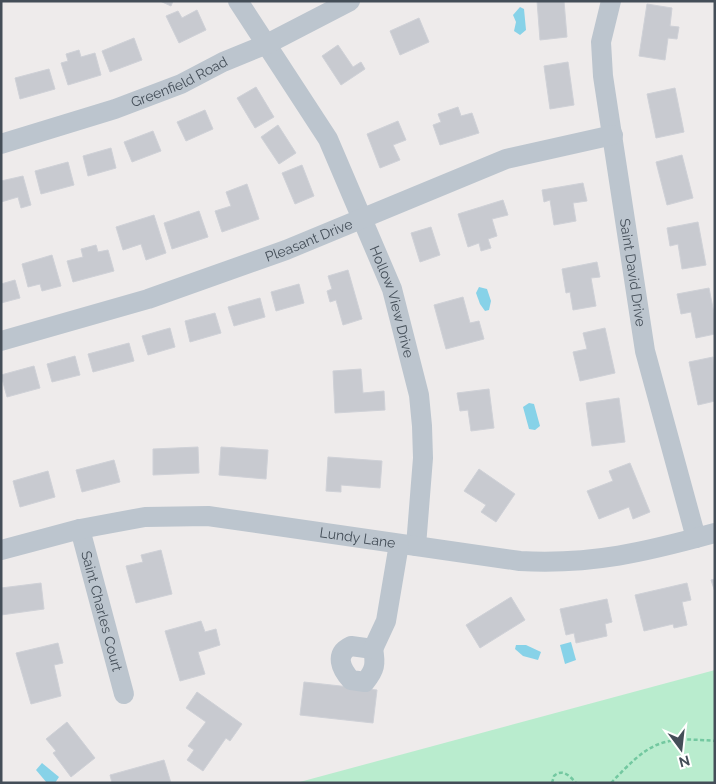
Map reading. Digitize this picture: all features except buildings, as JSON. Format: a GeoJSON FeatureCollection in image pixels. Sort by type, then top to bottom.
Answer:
{"type":"FeatureCollection","features":[{"type":"Feature","properties":{"kind":"street","name":"Hollow View Drive"},"geometry":{"type":"LineString","coordinates":[[238,1],[328,139],[392,289],[419,394],[423,458],[407,545],[386,621],[373,650]]}},
{"type":"Feature","properties":{"kind":"street","name":"Greenfield Road"},"geometry":{"type":"LineString","coordinates":[[1,144],[115,109],[181,84],[223,62],[267,44],[350,1]]}},
{"type":"Feature","properties":{"kind":"street","name":"Saint David Drive"},"geometry":{"type":"LineString","coordinates":[[611,1],[601,42],[604,76],[645,351],[705,536]]}},
{"type":"Feature","properties":{"kind":"street","name":"Pleasant Drive"},"geometry":{"type":"LineString","coordinates":[[1,341],[148,299],[286,250],[506,160],[613,134]]}},
{"type":"Feature","properties":{"kind":"street","name":"Lundy Lane"},"geometry":{"type":"LineString","coordinates":[[1,550],[80,529],[145,516],[208,516],[520,561],[559,563],[593,561],[648,552],[705,536]]}},
{"type":"Feature","properties":{"kind":"street","name":"Saint Charles Court"},"geometry":{"type":"LineString","coordinates":[[80,529],[124,694]]}},
{"type":"Feature","properties":{"kind":"path"},"geometry":{"type":"LineString","coordinates":[[611,783],[651,746],[677,739],[715,741]]}},
{"type":"Feature","properties":{"kind":"path"},"geometry":{"type":"LineString","coordinates":[[552,783],[554,776],[560,772],[566,773],[576,783]]}},
{"type":"Feature","properties":{"kind":"green space"},"geometry":{"type":"Polygon","coordinates":[[[715,670],[715,783],[296,783],[715,670]]]}},
{"type":"Feature","properties":{"kind":"water"},"geometry":{"type":"Polygon","coordinates":[[[520,7],[524,9],[526,30],[520,35],[514,31],[516,22],[513,15],[520,7]]]}},
{"type":"Feature","properties":{"kind":"water"},"geometry":{"type":"Polygon","coordinates":[[[479,287],[487,289],[491,301],[489,310],[485,311],[480,304],[476,293],[479,287]]]}},
{"type":"Feature","properties":{"kind":"water"},"geometry":{"type":"Polygon","coordinates":[[[529,403],[534,404],[540,426],[535,430],[529,429],[523,407],[529,403]]]}},
{"type":"Feature","properties":{"kind":"water"},"geometry":{"type":"Polygon","coordinates":[[[571,642],[576,660],[565,664],[560,645],[571,642]]]}},
{"type":"Feature","properties":{"kind":"water"},"geometry":{"type":"Polygon","coordinates":[[[516,645],[526,645],[541,652],[538,660],[523,656],[515,649],[516,645]]]}},
{"type":"Feature","properties":{"kind":"water"},"geometry":{"type":"Polygon","coordinates":[[[42,763],[59,777],[55,783],[47,783],[36,770],[42,763]]]}}]}
